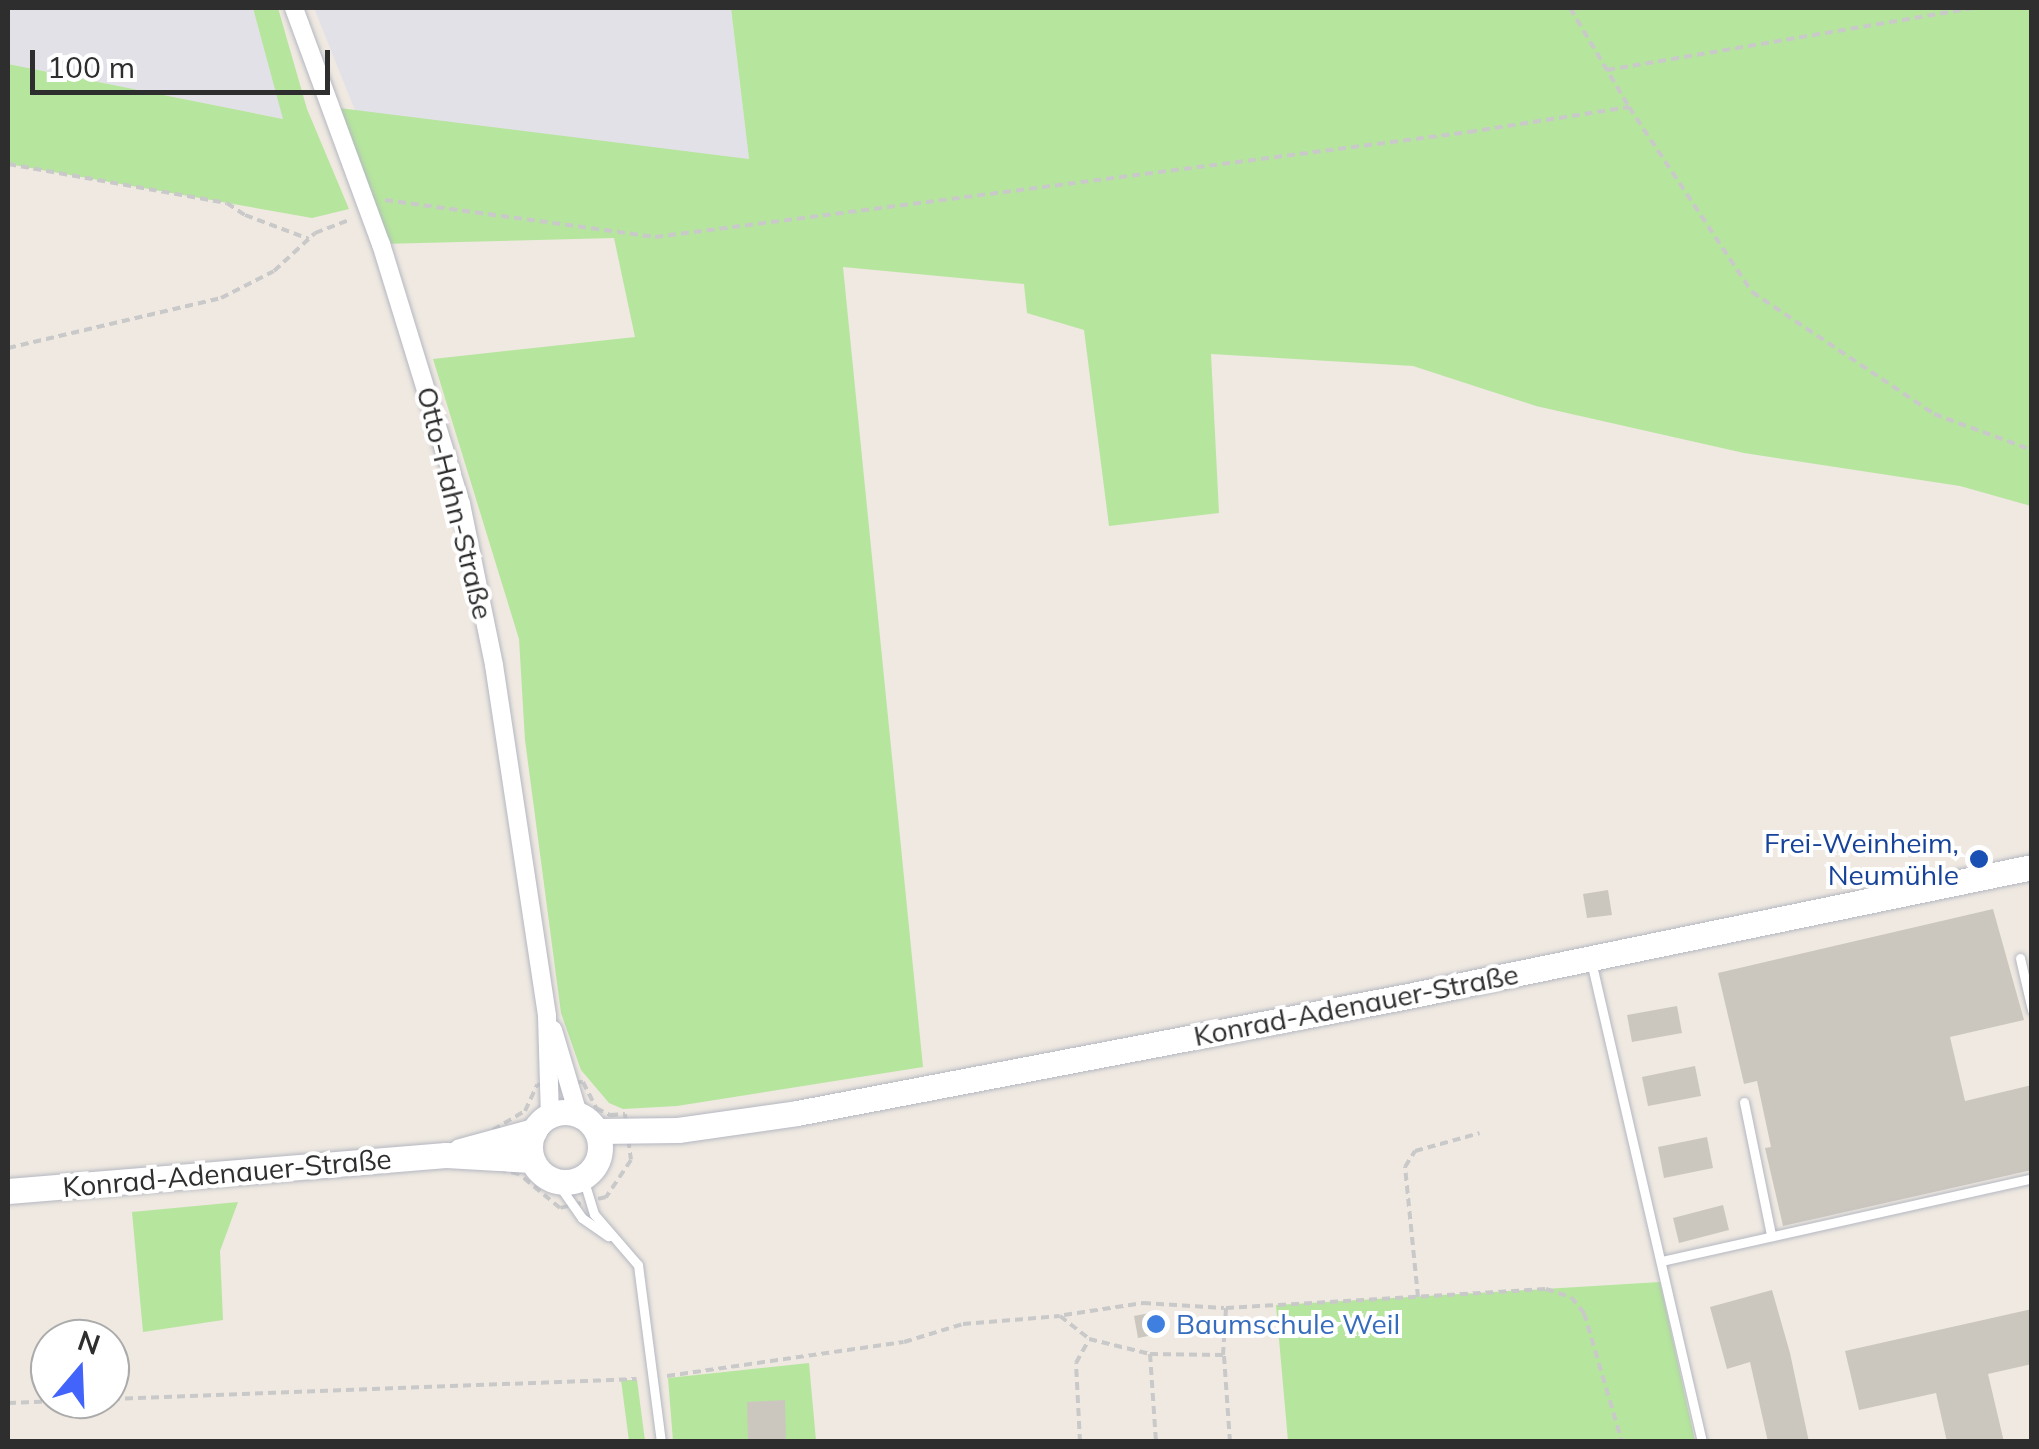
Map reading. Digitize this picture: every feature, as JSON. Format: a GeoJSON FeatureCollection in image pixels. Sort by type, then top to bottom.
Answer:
{"type":"FeatureCollection","features":[{"type":"Feature","properties":{"kind":"main road","name":"Konrad-Adenauer-Straße"},"geometry":{"type":"LineString","coordinates":[[446,1156],[542,1123],[592,1132],[678,1130],[797,1113],[1093,1058],[2032,867]]}},
{"type":"Feature","properties":{"kind":"main road"},"geometry":{"type":"LineString","coordinates":[[542,1123],[532,1160],[556,1181],[590,1188],[592,1132]]}},
{"type":"Feature","properties":{"kind":"main road","name":"Konrad-Adenauer-Straße"},"geometry":{"type":"LineString","coordinates":[[8,1191],[446,1156],[532,1160]]}},
{"type":"Feature","properties":{"kind":"street","name":"Otto-Hahn-Straße"},"geometry":{"type":"LineString","coordinates":[[294,8],[419,360],[474,560],[548,1016],[592,1132]]}},
{"type":"Feature","properties":{"kind":"street","name":"Otto-Hahn-Straße"},"geometry":{"type":"LineString","coordinates":[[542,1123],[548,1016]]}},
{"type":"Feature","properties":{"kind":"lane"},"geometry":{"type":"LineString","coordinates":[[1591,958],[1702,1442]]}},
{"type":"Feature","properties":{"kind":"lane"},"geometry":{"type":"LineString","coordinates":[[2020,958],[2032,1010]]}},
{"type":"Feature","properties":{"kind":"lane"},"geometry":{"type":"LineString","coordinates":[[1744,1102],[1771,1235]]}},
{"type":"Feature","properties":{"kind":"lane"},"geometry":{"type":"LineString","coordinates":[[1662,1262],[2032,1178]]}},
{"type":"Feature","properties":{"kind":"lane"},"geometry":{"type":"LineString","coordinates":[[556,1181],[582,1218],[618,1242]]}},
{"type":"Feature","properties":{"kind":"lane"},"geometry":{"type":"LineString","coordinates":[[590,1188],[594,1214],[638,1265],[660,1442]]}},
{"type":"Feature","properties":{"kind":"path"},"geometry":{"type":"LineString","coordinates":[[1570,8],[1629,107],[1752,292],[1934,414],[2032,450]]}},
{"type":"Feature","properties":{"kind":"path"},"geometry":{"type":"LineString","coordinates":[[1607,70],[1972,8]]}},
{"type":"Feature","properties":{"kind":"path"},"geometry":{"type":"LineString","coordinates":[[8,348],[221,298],[274,270],[331,224],[367,206],[655,237],[1450,134],[1629,107]]}},
{"type":"Feature","properties":{"kind":"path"},"geometry":{"type":"LineString","coordinates":[[8,164],[227,203],[245,215],[309,240]]}},
{"type":"Feature","properties":{"kind":"path"},"geometry":{"type":"LineString","coordinates":[[576,1082],[583,1082],[596,1108],[610,1115],[624,1114],[626,1120]]}},
{"type":"Feature","properties":{"kind":"path"},"geometry":{"type":"LineString","coordinates":[[1418,1297],[1405,1167],[1415,1151],[1480,1133]]}},
{"type":"Feature","properties":{"kind":"path"},"geometry":{"type":"LineString","coordinates":[[590,1188],[606,1196],[630,1160],[629,1149]]}},
{"type":"Feature","properties":{"kind":"path"},"geometry":{"type":"LineString","coordinates":[[496,1164],[497,1169],[520,1174],[564,1207]]}},
{"type":"Feature","properties":{"kind":"path"},"geometry":{"type":"LineString","coordinates":[[8,1403],[654,1377],[904,1342],[963,1324],[1060,1316],[1144,1303],[1226,1308],[1546,1290],[1571,1297],[1584,1313],[1622,1442]]}},
{"type":"Feature","properties":{"kind":"path"},"geometry":{"type":"LineString","coordinates":[[1226,1308],[1224,1356],[1230,1442]]}},
{"type":"Feature","properties":{"kind":"path"},"geometry":{"type":"LineString","coordinates":[[1060,1316],[1090,1339],[1150,1354],[1224,1356]]}},
{"type":"Feature","properties":{"kind":"path"},"geometry":{"type":"LineString","coordinates":[[1080,1442],[1076,1363],[1090,1339]]}},
{"type":"Feature","properties":{"kind":"path"},"geometry":{"type":"LineString","coordinates":[[1150,1354],[1156,1442]]}},
{"type":"Feature","properties":{"kind":"shaded area"},"geometry":{"type":"Polygon","coordinates":[[[8,8],[253,8],[284,119],[8,64],[8,8]]]}},
{"type":"Feature","properties":{"kind":"shaded area"},"geometry":{"type":"Polygon","coordinates":[[[314,8],[731,8],[749,159],[356,113],[314,8]]]}},
{"type":"Feature","properties":{"kind":"green space"},"geometry":{"type":"Polygon","coordinates":[[[253,8],[278,8],[307,109],[349,209],[312,218],[8,164],[8,64],[283,119],[253,8]]]}},
{"type":"Feature","properties":{"kind":"green space"},"geometry":{"type":"Polygon","coordinates":[[[731,8],[2031,8],[2031,506],[1960,486],[1744,453],[1536,406],[1413,366],[1211,354],[1219,513],[1109,526],[1084,330],[1027,313],[1024,284],[843,267],[923,1067],[677,1106],[623,1109],[609,1103],[581,1070],[561,1013],[525,740],[519,639],[433,359],[635,337],[614,238],[381,244],[331,107],[749,159],[731,8]]]}},
{"type":"Feature","properties":{"kind":"green space"},"geometry":{"type":"Polygon","coordinates":[[[238,1202],[220,1251],[223,1320],[143,1332],[132,1212],[238,1202]]]}},
{"type":"Feature","properties":{"kind":"green space"},"geometry":{"type":"Polygon","coordinates":[[[1660,1282],[1695,1441],[1288,1441],[1276,1305],[1660,1282]]]}},
{"type":"Feature","properties":{"kind":"green space"},"geometry":{"type":"Polygon","coordinates":[[[809,1363],[816,1441],[673,1441],[668,1378],[809,1363]]]}},
{"type":"Feature","properties":{"kind":"green space"},"geometry":{"type":"Polygon","coordinates":[[[621,1380],[637,1380],[645,1441],[629,1441],[621,1380]]]}},
{"type":"Feature","properties":{"kind":"building"},"geometry":{"type":"Polygon","coordinates":[[[1608,890],[1612,915],[1587,918],[1583,894],[1608,890]]]}},
{"type":"Feature","properties":{"kind":"building"},"geometry":{"type":"Polygon","coordinates":[[[1993,909],[2024,1020],[1950,1037],[1965,1101],[2032,1085],[2032,1170],[1783,1226],[1765,1148],[1771,1147],[1757,1081],[1744,1084],[1718,973],[1993,909]]]}},
{"type":"Feature","properties":{"kind":"building"},"geometry":{"type":"Polygon","coordinates":[[[1677,1006],[1682,1033],[1632,1042],[1627,1015],[1677,1006]]]}},
{"type":"Feature","properties":{"kind":"building"},"geometry":{"type":"Polygon","coordinates":[[[1695,1066],[1701,1096],[1648,1106],[1642,1077],[1695,1066]]]}},
{"type":"Feature","properties":{"kind":"building"},"geometry":{"type":"Polygon","coordinates":[[[1707,1137],[1713,1168],[1664,1178],[1658,1147],[1707,1137]]]}},
{"type":"Feature","properties":{"kind":"building"},"geometry":{"type":"Polygon","coordinates":[[[1723,1205],[1729,1230],[1679,1243],[1673,1218],[1723,1205]]]}},
{"type":"Feature","properties":{"kind":"building"},"geometry":{"type":"Polygon","coordinates":[[[1772,1290],[1809,1442],[1768,1442],[1750,1362],[1727,1369],[1710,1307],[1772,1290]]]}},
{"type":"Feature","properties":{"kind":"building"},"geometry":{"type":"Polygon","coordinates":[[[2032,1309],[2032,1364],[1988,1374],[2004,1442],[1947,1442],[1936,1393],[1859,1410],[1845,1351],[2032,1309]]]}},
{"type":"Feature","properties":{"kind":"building"},"geometry":{"type":"Polygon","coordinates":[[[1160,1311],[1163,1333],[1138,1338],[1134,1316],[1160,1311]]]}},
{"type":"Feature","properties":{"kind":"building"},"geometry":{"type":"Polygon","coordinates":[[[785,1400],[786,1442],[748,1442],[747,1402],[785,1400]]]}},
{"type":"Feature","properties":{"kind":"place","name":"Frei-Weinheim, Neumühle"},"geometry":{"type":"Point","coordinates":[1979,859]}},
{"type":"Feature","properties":{"kind":"place","name":"Baumschule Weil"},"geometry":{"type":"Point","coordinates":[1156,1324]}}]}
